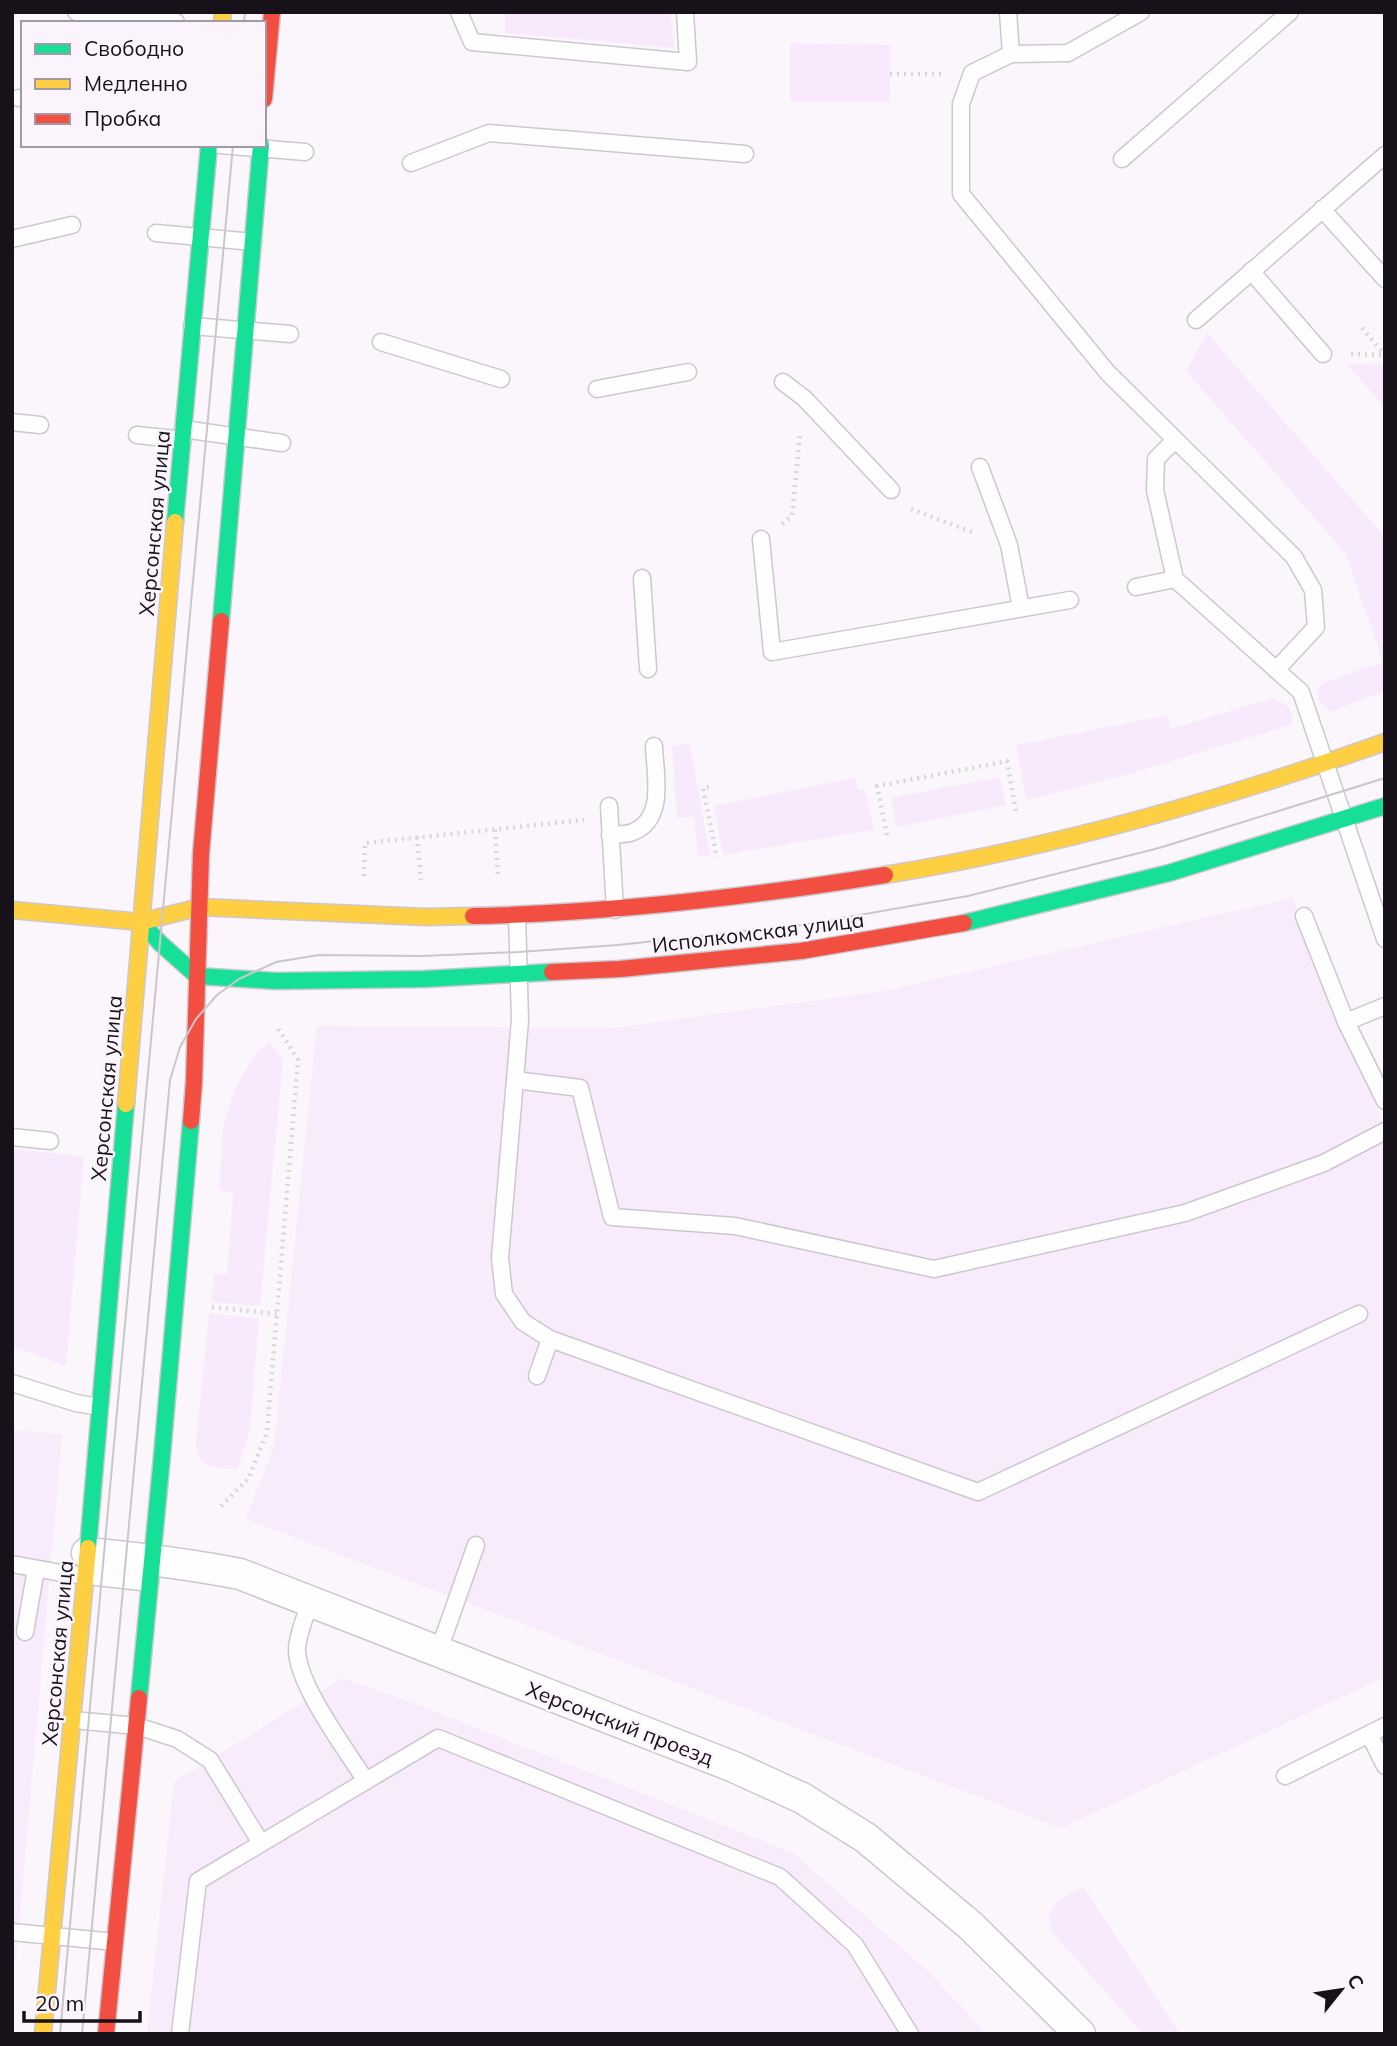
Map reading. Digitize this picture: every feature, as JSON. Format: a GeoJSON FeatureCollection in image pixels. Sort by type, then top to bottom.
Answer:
{"type":"FeatureCollection","features":[{"type":"Feature","properties":{"kind":"street"},"geometry":{"type":"LineString","coordinates":[[266,77],[272,12]]}},
{"type":"Feature","properties":{"kind":"street","name":"Херсонская улица"},"geometry":{"type":"LineString","coordinates":[[43,2034],[73,1720],[209,147]]}},
{"type":"Feature","properties":{"kind":"street"},"geometry":{"type":"LineString","coordinates":[[106,2034],[137,1726],[194,1083],[201,854],[261,147]]}},
{"type":"Feature","properties":{"kind":"street","name":"Исполкомская улица"},"geometry":{"type":"LineString","coordinates":[[12,910],[141,922],[200,906],[426,917],[517,915],[615,910],[797,889],[964,862],[1150,818],[1385,743]]}},
{"type":"Feature","properties":{"kind":"street","name":"Исполкомская улица"},"geometry":{"type":"LineString","coordinates":[[197,976],[276,981],[425,979],[620,969],[801,951],[975,922],[1169,873],[1385,806]]}},
{"type":"Feature","properties":{"kind":"street"},"geometry":{"type":"LineString","coordinates":[[141,922],[197,976]]}},
{"type":"Feature","properties":{"kind":"street","name":"Херсонский проезд"},"geometry":{"type":"LineString","coordinates":[[86,1564],[151,1571],[240,1574],[734,1767],[802,1798],[866,1838],[971,1926],[1080,2034]]}},
{"type":"Feature","properties":{"kind":"lane"},"geometry":{"type":"LineString","coordinates":[[76,12],[166,21]]}},
{"type":"Feature","properties":{"kind":"lane"},"geometry":{"type":"LineString","coordinates":[[459,12],[472,42],[688,62],[685,12]]}},
{"type":"Feature","properties":{"kind":"lane"},"geometry":{"type":"LineString","coordinates":[[1008,12],[1011,54]]}},
{"type":"Feature","properties":{"kind":"lane"},"geometry":{"type":"LineString","coordinates":[[1141,12],[1068,53],[1011,54],[972,74],[961,104],[961,194],[1108,373],[1294,557],[1313,590],[1316,627],[1276,670]]}},
{"type":"Feature","properties":{"kind":"lane"},"geometry":{"type":"LineString","coordinates":[[1122,159],[1290,12]]}},
{"type":"Feature","properties":{"kind":"lane"},"geometry":{"type":"LineString","coordinates":[[411,163],[489,132],[745,154]]}},
{"type":"Feature","properties":{"kind":"lane"},"geometry":{"type":"LineString","coordinates":[[261,147],[305,152]]}},
{"type":"Feature","properties":{"kind":"lane"},"geometry":{"type":"LineString","coordinates":[[1195,320],[1385,155]]}},
{"type":"Feature","properties":{"kind":"lane"},"geometry":{"type":"LineString","coordinates":[[1322,209],[1385,279]]}},
{"type":"Feature","properties":{"kind":"lane"},"geometry":{"type":"LineString","coordinates":[[12,239],[72,225]]}},
{"type":"Feature","properties":{"kind":"lane"},"geometry":{"type":"LineString","coordinates":[[156,233],[253,242]]}},
{"type":"Feature","properties":{"kind":"lane"},"geometry":{"type":"LineString","coordinates":[[1251,271],[1323,354]]}},
{"type":"Feature","properties":{"kind":"lane"},"geometry":{"type":"LineString","coordinates":[[192,326],[290,334]]}},
{"type":"Feature","properties":{"kind":"lane"},"geometry":{"type":"LineString","coordinates":[[381,342],[500,379]]}},
{"type":"Feature","properties":{"kind":"lane"},"geometry":{"type":"LineString","coordinates":[[597,389],[688,372]]}},
{"type":"Feature","properties":{"kind":"lane"},"geometry":{"type":"LineString","coordinates":[[783,382],[804,398],[891,490]]}},
{"type":"Feature","properties":{"kind":"lane"},"geometry":{"type":"LineString","coordinates":[[12,422],[40,425]]}},
{"type":"Feature","properties":{"kind":"lane"},"geometry":{"type":"LineString","coordinates":[[137,435],[182,434],[236,441],[282,443]]}},
{"type":"Feature","properties":{"kind":"lane"},"geometry":{"type":"LineString","coordinates":[[1175,440],[1156,460],[1155,490],[1175,579],[1301,692],[1385,939]]}},
{"type":"Feature","properties":{"kind":"lane"},"geometry":{"type":"LineString","coordinates":[[980,467],[1009,545],[1021,608]]}},
{"type":"Feature","properties":{"kind":"lane"},"geometry":{"type":"LineString","coordinates":[[761,539],[772,652],[1070,600]]}},
{"type":"Feature","properties":{"kind":"lane"},"geometry":{"type":"LineString","coordinates":[[642,578],[648,668]]}},
{"type":"Feature","properties":{"kind":"lane"},"geometry":{"type":"LineString","coordinates":[[1136,587],[1175,579]]}},
{"type":"Feature","properties":{"kind":"lane"},"geometry":{"type":"LineString","coordinates":[[610,835],[632,832],[646,824],[656,809],[654,746]]}},
{"type":"Feature","properties":{"kind":"lane"},"geometry":{"type":"LineString","coordinates":[[609,812],[615,910]]}},
{"type":"Feature","properties":{"kind":"lane"},"geometry":{"type":"LineString","coordinates":[[517,915],[520,1020],[500,1258],[504,1294],[523,1322],[550,1339],[978,1492],[1359,1314]]}},
{"type":"Feature","properties":{"kind":"lane"},"geometry":{"type":"LineString","coordinates":[[1304,916],[1346,1022],[1385,1101]]}},
{"type":"Feature","properties":{"kind":"lane"},"geometry":{"type":"LineString","coordinates":[[1346,1022],[1385,1006]]}},
{"type":"Feature","properties":{"kind":"lane"},"geometry":{"type":"LineString","coordinates":[[515,1080],[580,1088],[612,1217],[734,1226],[934,1269],[1185,1213],[1324,1163],[1385,1131]]}},
{"type":"Feature","properties":{"kind":"lane"},"geometry":{"type":"LineString","coordinates":[[12,1137],[50,1141]]}},
{"type":"Feature","properties":{"kind":"lane"},"geometry":{"type":"LineString","coordinates":[[537,1376],[550,1339]]}},
{"type":"Feature","properties":{"kind":"lane"},"geometry":{"type":"LineString","coordinates":[[12,1383],[76,1403],[99,1407]]}},
{"type":"Feature","properties":{"kind":"lane"},"geometry":{"type":"LineString","coordinates":[[438,1653],[477,1545]]}},
{"type":"Feature","properties":{"kind":"lane"},"geometry":{"type":"LineString","coordinates":[[12,1564],[36,1569],[86,1564]]}},
{"type":"Feature","properties":{"kind":"lane"},"geometry":{"type":"LineString","coordinates":[[25,1632],[36,1569]]}},
{"type":"Feature","properties":{"kind":"lane"},"geometry":{"type":"LineString","coordinates":[[310,1602],[296,1648],[300,1669],[313,1696],[366,1781]]}},
{"type":"Feature","properties":{"kind":"lane"},"geometry":{"type":"LineString","coordinates":[[73,1720],[137,1726],[177,1739],[210,1760],[261,1843]]}},
{"type":"Feature","properties":{"kind":"lane"},"geometry":{"type":"LineString","coordinates":[[1284,1776],[1385,1726]]}},
{"type":"Feature","properties":{"kind":"lane"},"geometry":{"type":"LineString","coordinates":[[1370,1734],[1385,1766]]}},
{"type":"Feature","properties":{"kind":"lane"},"geometry":{"type":"LineString","coordinates":[[180,2034],[198,1881],[438,1738],[780,1877],[855,1945],[910,2034]]}},
{"type":"Feature","properties":{"kind":"lane"},"geometry":{"type":"LineString","coordinates":[[12,1932],[115,1942]]}},
{"type":"Feature","properties":{"kind":"path"},"geometry":{"type":"LineString","coordinates":[[890,74],[921,74]]}},
{"type":"Feature","properties":{"kind":"path"},"geometry":{"type":"LineString","coordinates":[[1323,354],[1385,355],[1362,328]]}},
{"type":"Feature","properties":{"kind":"path"},"geometry":{"type":"LineString","coordinates":[[792,516],[804,398]]}},
{"type":"Feature","properties":{"kind":"path"},"geometry":{"type":"LineString","coordinates":[[891,490],[910,508],[985,536]]}},
{"type":"Feature","properties":{"kind":"path"},"geometry":{"type":"LineString","coordinates":[[888,839],[877,786],[1007,761],[1016,812]]}},
{"type":"Feature","properties":{"kind":"path"},"geometry":{"type":"LineString","coordinates":[[709,787],[704,788],[718,866]]}},
{"type":"Feature","properties":{"kind":"path"},"geometry":{"type":"LineString","coordinates":[[363,884],[365,843],[495,830],[609,812]]}},
{"type":"Feature","properties":{"kind":"path"},"geometry":{"type":"LineString","coordinates":[[495,830],[498,877]]}},
{"type":"Feature","properties":{"kind":"path"},"geometry":{"type":"LineString","coordinates":[[418,837],[421,881]]}},
{"type":"Feature","properties":{"kind":"path"},"geometry":{"type":"LineString","coordinates":[[221,1506],[249,1478],[267,1432],[298,1060],[276,1025]]}},
{"type":"Feature","properties":{"kind":"path"},"geometry":{"type":"LineString","coordinates":[[204,1307],[277,1314]]}},
{"type":"Feature","properties":{"kind":"shaded area"},"geometry":{"type":"Polygon","coordinates":[[[505,12],[671,12],[674,48],[505,33],[505,12]]]}},
{"type":"Feature","properties":{"kind":"shaded area"},"geometry":{"type":"Polygon","coordinates":[[[790,43],[891,45],[890,102],[790,101],[790,43]]]}},
{"type":"Feature","properties":{"kind":"shaded area"},"geometry":{"type":"Polygon","coordinates":[[[1207,333],[1385,537],[1385,691],[1330,712],[1319,700],[1317,690],[1323,683],[1383,662],[1346,554],[1186,371],[1207,333]]]}},
{"type":"Feature","properties":{"kind":"shaded area"},"geometry":{"type":"Polygon","coordinates":[[[1385,364],[1385,408],[1348,365],[1385,364]]]}},
{"type":"Feature","properties":{"kind":"shaded area"},"geometry":{"type":"Polygon","coordinates":[[[1272,698],[1288,707],[1293,724],[1136,772],[1026,800],[1016,745],[1167,715],[1171,729],[1272,698]]]}},
{"type":"Feature","properties":{"kind":"shaded area"},"geometry":{"type":"Polygon","coordinates":[[[690,743],[710,856],[698,857],[694,817],[677,818],[672,746],[690,743]]]}},
{"type":"Feature","properties":{"kind":"shaded area"},"geometry":{"type":"Polygon","coordinates":[[[1000,777],[1006,805],[896,827],[891,798],[1000,777]]]}},
{"type":"Feature","properties":{"kind":"shaded area"},"geometry":{"type":"Polygon","coordinates":[[[855,778],[858,790],[865,789],[874,830],[723,855],[714,806],[855,778]]]}},
{"type":"Feature","properties":{"kind":"shaded area"},"geometry":{"type":"Polygon","coordinates":[[[1292,898],[1385,1128],[1385,1677],[1061,1828],[246,1519],[274,1447],[317,1026],[614,1028],[885,991],[1292,898]]]}},
{"type":"Feature","properties":{"kind":"shaded area"},"geometry":{"type":"Polygon","coordinates":[[[269,1041],[283,1060],[260,1306],[211,1302],[214,1274],[227,1274],[233,1193],[219,1190],[223,1126],[235,1089],[253,1057],[269,1041]]]}},
{"type":"Feature","properties":{"kind":"shaded area"},"geometry":{"type":"Polygon","coordinates":[[[12,1149],[84,1156],[66,1366],[12,1346],[12,1149]]]}},
{"type":"Feature","properties":{"kind":"shaded area"},"geometry":{"type":"Polygon","coordinates":[[[209,1313],[259,1319],[250,1428],[237,1470],[207,1466],[199,1457],[196,1444],[209,1313]]]}},
{"type":"Feature","properties":{"kind":"shaded area"},"geometry":{"type":"Polygon","coordinates":[[[12,1430],[62,1434],[16,1960],[12,1960],[12,1430]]]}},
{"type":"Feature","properties":{"kind":"shaded area"},"geometry":{"type":"Polygon","coordinates":[[[343,1678],[793,1853],[930,1973],[986,2034],[147,2034],[174,1782],[343,1678]]]}},
{"type":"Feature","properties":{"kind":"shaded area"},"geometry":{"type":"Polygon","coordinates":[[[1083,1887],[1180,2034],[1143,2034],[1052,1932],[1049,1915],[1058,1900],[1083,1887]]]}},
{"type":"Feature","properties":{"kind":"tram line"},"geometry":{"type":"LineString","coordinates":[[244,21],[245,12]]}},
{"type":"Feature","properties":{"kind":"tram line"},"geometry":{"type":"LineString","coordinates":[[60,2034],[233,147]]}},
{"type":"Feature","properties":{"kind":"tram line"},"geometry":{"type":"LineString","coordinates":[[82,2034],[170,1080],[180,1047],[196,1019],[217,995],[239,979],[276,962],[319,955],[422,956],[618,945],[802,925],[968,896],[1159,848],[1385,778]]}},
{"type":"Feature","properties":{"kind":"traffic: fast"},"geometry":{"type":"LineString","coordinates":[[175,522],[209,147]]}},
{"type":"Feature","properties":{"kind":"traffic: fast"},"geometry":{"type":"LineString","coordinates":[[221,621],[261,147]]}},
{"type":"Feature","properties":{"kind":"traffic: fast"},"geometry":{"type":"LineString","coordinates":[[964,923],[1169,873],[1385,806]]}},
{"type":"Feature","properties":{"kind":"traffic: fast"},"geometry":{"type":"LineString","coordinates":[[141,922],[197,976],[276,981],[425,979],[552,972]]}},
{"type":"Feature","properties":{"kind":"traffic: fast"},"geometry":{"type":"LineString","coordinates":[[88,1548],[126,1104]]}},
{"type":"Feature","properties":{"kind":"traffic: fast"},"geometry":{"type":"LineString","coordinates":[[139,1698],[191,1121]]}},
{"type":"Feature","properties":{"kind":"traffic: slow"},"geometry":{"type":"LineString","coordinates":[[222,21],[223,12]]}},
{"type":"Feature","properties":{"kind":"traffic: slow"},"geometry":{"type":"LineString","coordinates":[[126,1104],[175,522]]}},
{"type":"Feature","properties":{"kind":"traffic: slow"},"geometry":{"type":"LineString","coordinates":[[885,875],[1012,851],[1138,820],[1385,742]]}},
{"type":"Feature","properties":{"kind":"traffic: slow"},"geometry":{"type":"LineString","coordinates":[[12,910],[141,922],[200,907],[426,917],[473,916]]}},
{"type":"Feature","properties":{"kind":"traffic: slow"},"geometry":{"type":"LineString","coordinates":[[43,2034],[88,1548]]}},
{"type":"Feature","properties":{"kind":"traffic: jam"},"geometry":{"type":"LineString","coordinates":[[266,77],[272,12]]}},
{"type":"Feature","properties":{"kind":"traffic: jam"},"geometry":{"type":"LineString","coordinates":[[191,1121],[201,854],[221,621]]}},
{"type":"Feature","properties":{"kind":"traffic: jam"},"geometry":{"type":"LineString","coordinates":[[473,916],[680,903],[885,875]]}},
{"type":"Feature","properties":{"kind":"traffic: jam"},"geometry":{"type":"LineString","coordinates":[[552,972],[620,969],[801,951],[964,923]]}},
{"type":"Feature","properties":{"kind":"traffic: jam"},"geometry":{"type":"LineString","coordinates":[[106,2034],[139,1698]]}}]}
